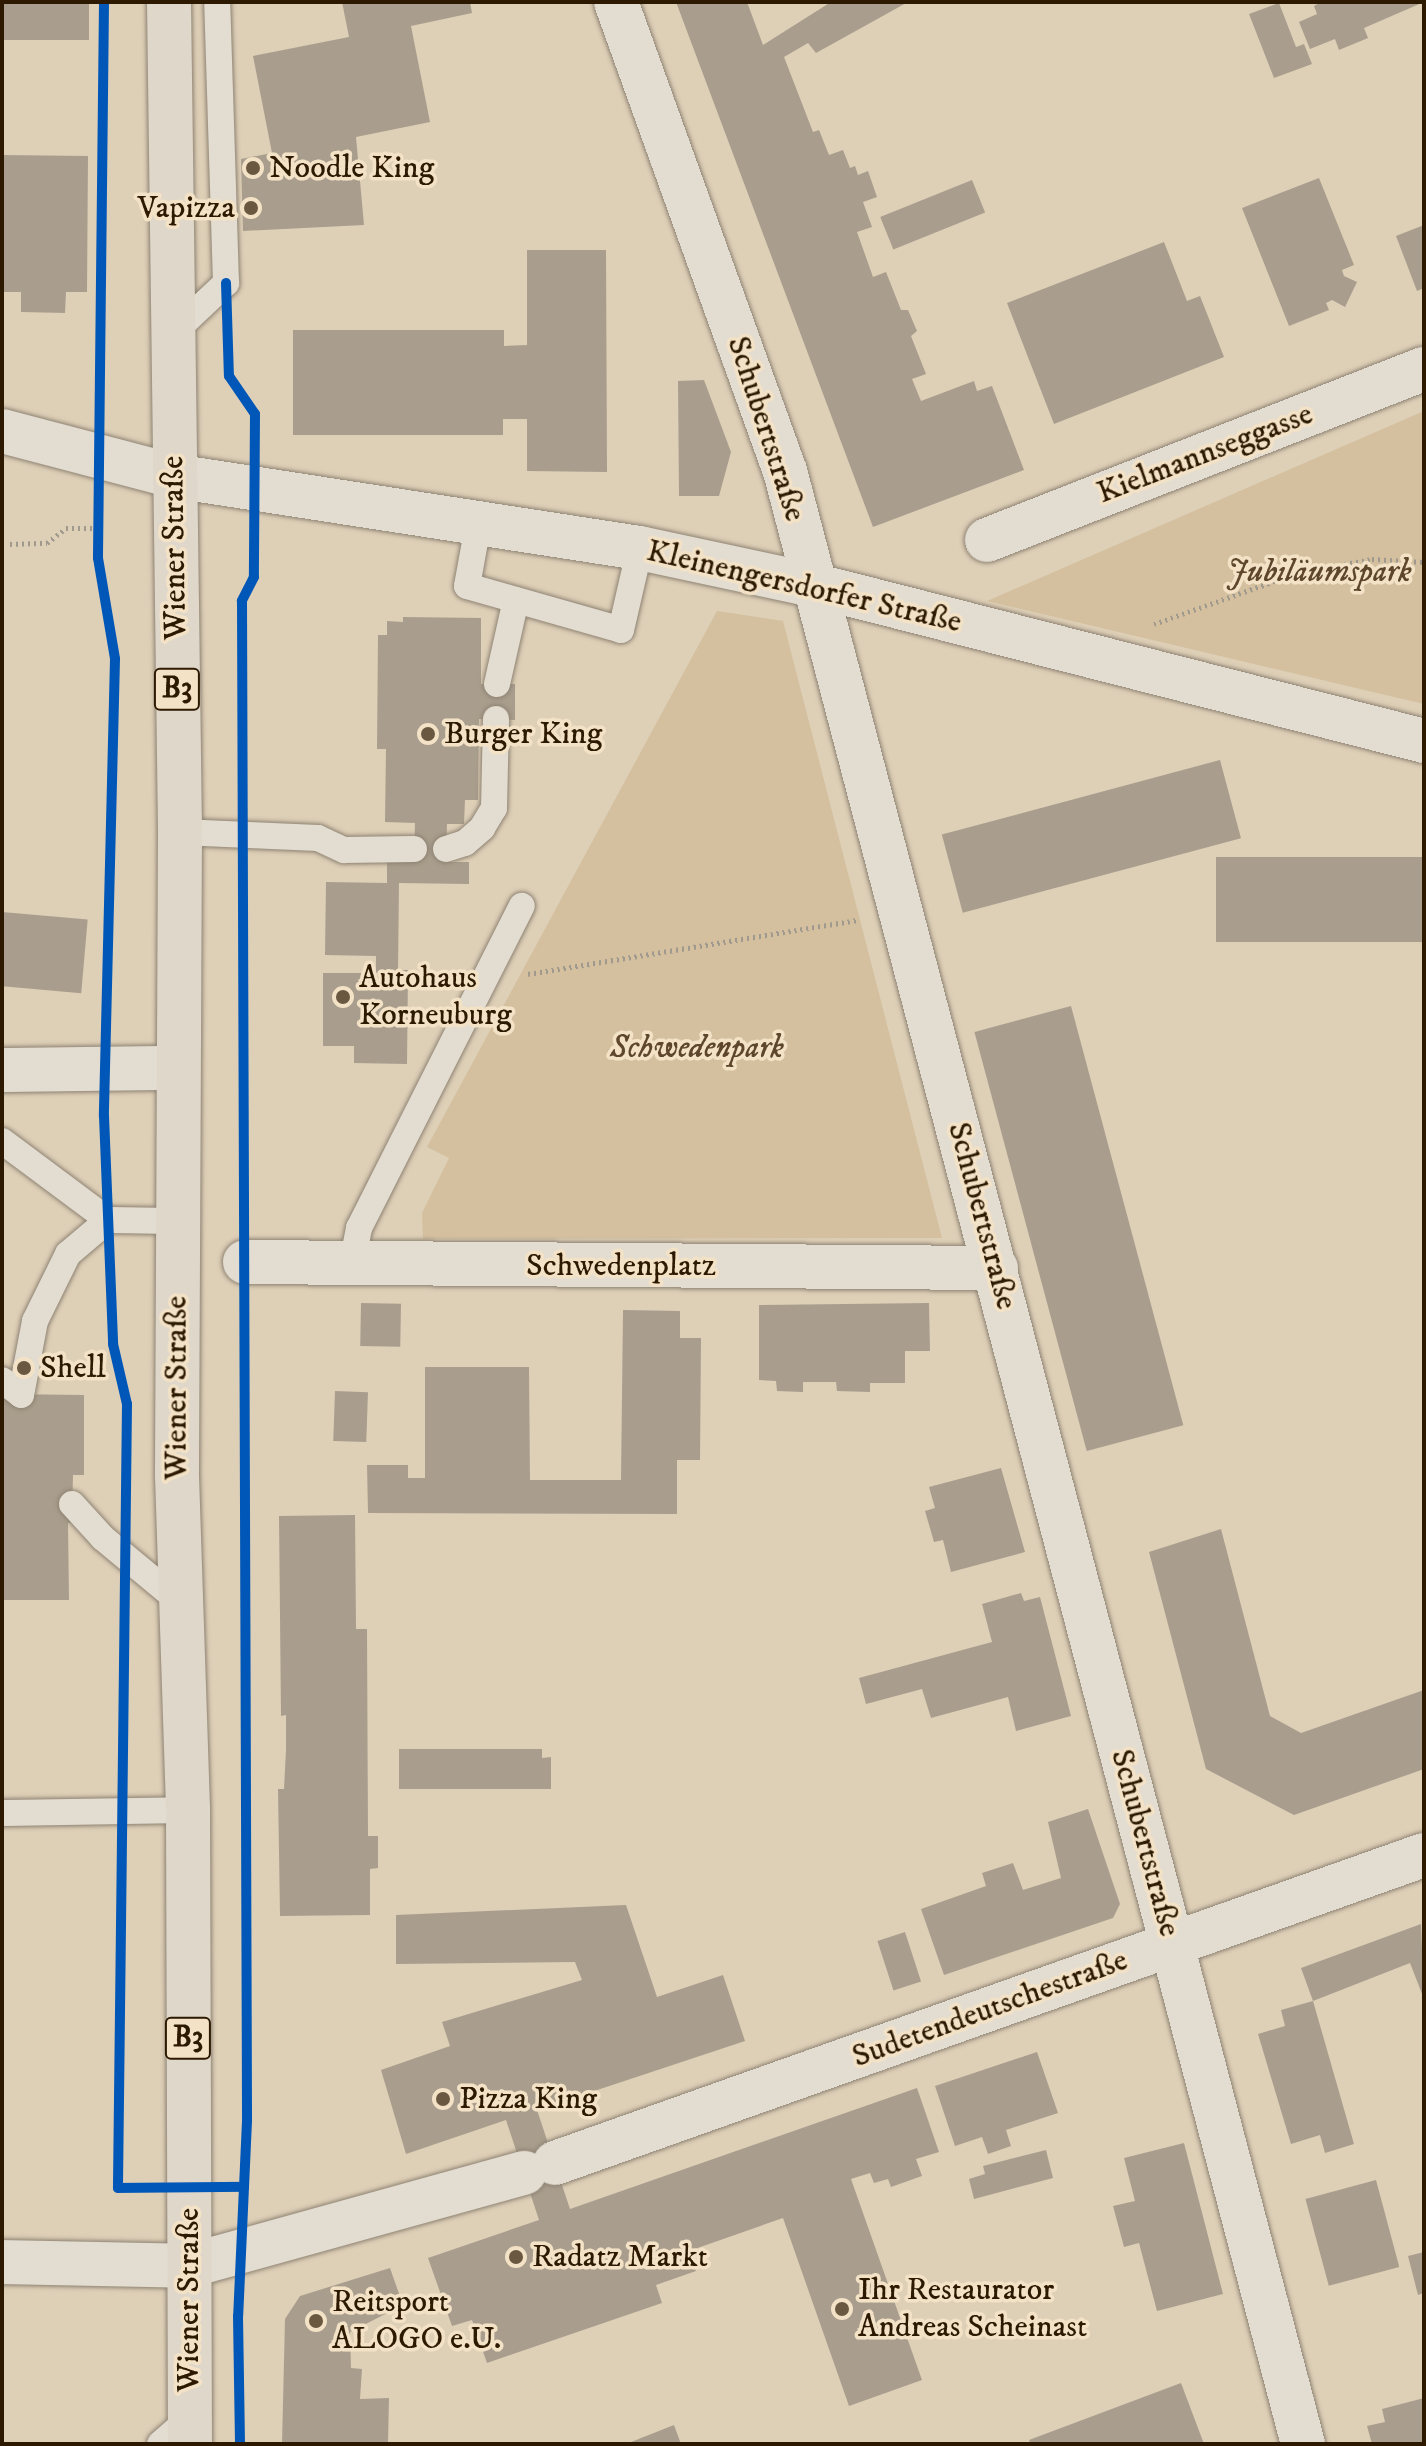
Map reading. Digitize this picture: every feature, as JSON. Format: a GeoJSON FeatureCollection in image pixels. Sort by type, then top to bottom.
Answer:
{"type":"FeatureCollection","features":[{"type":"Feature","properties":{"kind":"main road","name":"Wiener Straße"},"geometry":{"type":"LineString","coordinates":[[169,2],[180,832],[176,1068],[179,1601],[188,1810],[188,2266],[180,2436]]}},
{"type":"Feature","properties":{"kind":"street","name":"Schubertstraße"},"geometry":{"type":"LineString","coordinates":[[616,2],[785,471],[1303,2444]]}},
{"type":"Feature","properties":{"kind":"street","name":"Kielmannseggasse"},"geometry":{"type":"LineString","coordinates":[[987,540],[1424,369]]}},
{"type":"Feature","properties":{"kind":"street","name":"Kleinengersdorfer Straße"},"geometry":{"type":"LineString","coordinates":[[2,431],[174,476],[479,520],[640,548],[813,585],[1424,741]]}},
{"type":"Feature","properties":{"kind":"street"},"geometry":{"type":"LineString","coordinates":[[2,1070],[176,1068]]}},
{"type":"Feature","properties":{"kind":"street","name":"Schwedenplatz"},"geometry":{"type":"LineString","coordinates":[[245,1262],[996,1268]]}},
{"type":"Feature","properties":{"kind":"street","name":"Sudetendeutschestraße"},"geometry":{"type":"LineString","coordinates":[[2,2262],[188,2266],[539,2168],[1424,1855]]}},
{"type":"Feature","properties":{"kind":"lane"},"geometry":{"type":"LineString","coordinates":[[173,333],[226,283],[217,2]]}},
{"type":"Feature","properties":{"kind":"lane"},"geometry":{"type":"LineString","coordinates":[[479,520],[467,586],[621,630],[640,548]]}},
{"type":"Feature","properties":{"kind":"lane"},"geometry":{"type":"LineString","coordinates":[[497,684],[516,600]]}},
{"type":"Feature","properties":{"kind":"lane"},"geometry":{"type":"LineString","coordinates":[[446,849],[465,843],[482,828],[494,808],[496,719]]}},
{"type":"Feature","properties":{"kind":"lane"},"geometry":{"type":"LineString","coordinates":[[180,832],[318,838],[344,850],[414,849]]}},
{"type":"Feature","properties":{"kind":"lane"},"geometry":{"type":"LineString","coordinates":[[352,1264],[359,1228],[522,906]]}},
{"type":"Feature","properties":{"kind":"lane"},"geometry":{"type":"LineString","coordinates":[[2,1141],[108,1220],[176,1221]]}},
{"type":"Feature","properties":{"kind":"lane"},"geometry":{"type":"LineString","coordinates":[[11,1387],[35,1321],[68,1254],[108,1220]]}},
{"type":"Feature","properties":{"kind":"lane"},"geometry":{"type":"LineString","coordinates":[[72,1504],[103,1538],[179,1601]]}},
{"type":"Feature","properties":{"kind":"lane"},"geometry":{"type":"LineString","coordinates":[[2,1813],[188,1810]]}},
{"type":"Feature","properties":{"kind":"path"},"geometry":{"type":"LineString","coordinates":[[98,456],[98,543]]}},
{"type":"Feature","properties":{"kind":"path"},"geometry":{"type":"LineString","coordinates":[[10,544],[47,543],[66,528],[98,528]]}},
{"type":"Feature","properties":{"kind":"path"},"geometry":{"type":"LineString","coordinates":[[1151,625],[1297,573],[1372,559],[1424,562]]}},
{"type":"Feature","properties":{"kind":"path"},"geometry":{"type":"LineString","coordinates":[[484,981],[870,918]]}},
{"type":"Feature","properties":{"kind":"green space","name":"Jubiläumspark"},"geometry":{"type":"Polygon","coordinates":[[[1424,411],[1424,704],[987,601],[1424,411]]]}},
{"type":"Feature","properties":{"kind":"green space","name":"Schwedenpark"},"geometry":{"type":"Polygon","coordinates":[[[717,611],[783,621],[942,1238],[423,1239],[422,1213],[449,1158],[427,1147],[717,611]]]}},
{"type":"Feature","properties":{"kind":"building"},"geometry":{"type":"Polygon","coordinates":[[[2,2],[89,2],[89,40],[2,40],[2,2]]]}},
{"type":"Feature","properties":{"kind":"building"},"geometry":{"type":"Polygon","coordinates":[[[342,2],[470,2],[472,13],[411,26],[430,122],[356,137],[364,225],[243,231],[241,159],[272,153],[253,56],[349,37],[342,2]]]}},
{"type":"Feature","properties":{"kind":"building"},"geometry":{"type":"Polygon","coordinates":[[[676,2],[747,2],[763,45],[831,2],[908,2],[816,53],[808,43],[784,57],[813,132],[819,130],[829,155],[843,150],[850,168],[855,166],[858,175],[868,171],[877,197],[863,202],[872,227],[857,232],[873,277],[886,272],[901,310],[908,310],[917,331],[911,336],[926,374],[912,379],[921,401],[974,381],[977,391],[992,386],[1024,470],[873,527],[676,2]]]}},
{"type":"Feature","properties":{"kind":"building"},"geometry":{"type":"Polygon","coordinates":[[[1321,2],[1424,2],[1364,28],[1368,38],[1339,50],[1335,39],[1310,49],[1299,22],[1317,14],[1314,6],[1321,2]]]}},
{"type":"Feature","properties":{"kind":"building"},"geometry":{"type":"Polygon","coordinates":[[[1279,3],[1296,47],[1304,44],[1312,64],[1274,78],[1249,14],[1279,3]]]}},
{"type":"Feature","properties":{"kind":"building"},"geometry":{"type":"Polygon","coordinates":[[[2,155],[88,156],[87,292],[66,292],[65,313],[21,312],[21,292],[2,292],[2,155]]]}},
{"type":"Feature","properties":{"kind":"building"},"geometry":{"type":"Polygon","coordinates":[[[1319,178],[1354,265],[1342,270],[1344,276],[1357,282],[1345,307],[1332,300],[1326,303],[1329,310],[1289,326],[1242,208],[1319,178]]]}},
{"type":"Feature","properties":{"kind":"building"},"geometry":{"type":"Polygon","coordinates":[[[972,180],[985,212],[893,250],[880,217],[972,180]]]}},
{"type":"Feature","properties":{"kind":"building"},"geometry":{"type":"Polygon","coordinates":[[[1424,225],[1424,288],[1417,291],[1396,236],[1424,225]]]}},
{"type":"Feature","properties":{"kind":"building"},"geometry":{"type":"Polygon","coordinates":[[[1164,242],[1187,301],[1200,296],[1224,357],[1054,424],[1007,303],[1164,242]]]}},
{"type":"Feature","properties":{"kind":"building"},"geometry":{"type":"Polygon","coordinates":[[[527,250],[606,250],[607,472],[527,471],[527,419],[503,419],[503,435],[293,435],[293,330],[504,330],[504,346],[527,345],[527,250]]]}},
{"type":"Feature","properties":{"kind":"building"},"geometry":{"type":"Polygon","coordinates":[[[704,380],[731,452],[719,496],[679,496],[678,381],[704,380]]]}},
{"type":"Feature","properties":{"kind":"building","name":"Burger King"},"geometry":{"type":"Polygon","coordinates":[[[403,617],[481,618],[481,684],[515,684],[515,720],[479,719],[478,800],[465,800],[464,824],[447,824],[446,862],[469,862],[469,884],[399,883],[398,970],[408,970],[407,1064],[354,1063],[354,1046],[323,1046],[323,973],[376,973],[376,956],[325,955],[326,882],[387,883],[387,861],[414,862],[415,823],[385,822],[386,749],[377,749],[378,635],[387,635],[387,621],[403,622],[403,617]]]}},
{"type":"Feature","properties":{"kind":"building"},"geometry":{"type":"Polygon","coordinates":[[[1220,760],[1241,838],[963,913],[942,835],[1220,760]]]}},
{"type":"Feature","properties":{"kind":"building"},"geometry":{"type":"Polygon","coordinates":[[[1216,857],[1424,857],[1424,942],[1216,942],[1216,857]]]}},
{"type":"Feature","properties":{"kind":"building"},"geometry":{"type":"Polygon","coordinates":[[[2,912],[88,919],[81,993],[2,986],[2,912]]]}},
{"type":"Feature","properties":{"kind":"building"},"geometry":{"type":"Polygon","coordinates":[[[1071,1006],[1183,1425],[1087,1451],[974,1032],[1071,1006]]]}},
{"type":"Feature","properties":{"kind":"building"},"geometry":{"type":"Polygon","coordinates":[[[361,1303],[401,1304],[400,1347],[360,1346],[361,1303]]]}},
{"type":"Feature","properties":{"kind":"building"},"geometry":{"type":"Polygon","coordinates":[[[929,1303],[930,1351],[905,1351],[905,1383],[870,1383],[870,1392],[837,1391],[836,1382],[803,1382],[803,1392],[777,1391],[776,1381],[759,1380],[759,1305],[929,1303]]]}},
{"type":"Feature","properties":{"kind":"building"},"geometry":{"type":"Polygon","coordinates":[[[623,1310],[680,1311],[680,1338],[701,1338],[700,1460],[677,1460],[677,1514],[368,1513],[367,1465],[408,1465],[408,1478],[425,1478],[425,1367],[529,1367],[530,1480],[621,1480],[623,1310]]]}},
{"type":"Feature","properties":{"kind":"building"},"geometry":{"type":"Polygon","coordinates":[[[335,1391],[368,1392],[366,1442],[333,1441],[335,1391]]]}},
{"type":"Feature","properties":{"kind":"building"},"geometry":{"type":"Polygon","coordinates":[[[2,1394],[84,1395],[84,1475],[73,1475],[72,1523],[68,1523],[69,1600],[2,1600],[2,1394]]]}},
{"type":"Feature","properties":{"kind":"building"},"geometry":{"type":"Polygon","coordinates":[[[1001,1468],[1025,1552],[951,1572],[943,1540],[934,1542],[925,1511],[935,1508],[929,1487],[1001,1468]]]}},
{"type":"Feature","properties":{"kind":"building"},"geometry":{"type":"Polygon","coordinates":[[[355,1515],[356,1629],[367,1629],[368,1836],[378,1836],[378,1868],[370,1869],[370,1915],[280,1916],[278,1789],[284,1789],[286,1715],[281,1716],[279,1516],[355,1515]]]}},
{"type":"Feature","properties":{"kind":"building"},"geometry":{"type":"Polygon","coordinates":[[[1221,1529],[1270,1716],[1301,1733],[1424,1690],[1424,1769],[1294,1815],[1206,1769],[1149,1552],[1221,1529]]]}},
{"type":"Feature","properties":{"kind":"building"},"geometry":{"type":"Polygon","coordinates":[[[1021,1593],[1024,1601],[1040,1597],[1071,1716],[1016,1731],[1008,1697],[931,1718],[922,1689],[866,1704],[859,1678],[992,1642],[982,1604],[1021,1593]]]}},
{"type":"Feature","properties":{"kind":"building"},"geometry":{"type":"Polygon","coordinates":[[[399,1749],[542,1749],[542,1758],[551,1757],[551,1789],[399,1789],[399,1749]]]}},
{"type":"Feature","properties":{"kind":"building"},"geometry":{"type":"Polygon","coordinates":[[[1088,1809],[1120,1904],[1113,1918],[944,1975],[921,1909],[986,1886],[982,1873],[1013,1863],[1023,1890],[1061,1878],[1048,1822],[1088,1809]]]}},
{"type":"Feature","properties":{"kind":"building"},"geometry":{"type":"Polygon","coordinates":[[[626,1905],[657,1997],[723,1975],[745,2041],[537,2110],[570,2209],[917,2088],[939,2152],[916,2159],[922,2176],[891,2187],[888,2179],[874,2183],[870,2173],[851,2179],[922,2380],[849,2406],[783,2218],[689,2251],[696,2271],[656,2285],[662,2303],[487,2363],[472,2320],[452,2326],[428,2258],[539,2220],[506,2120],[406,2154],[381,2070],[450,2046],[442,2022],[582,1980],[575,1962],[396,1964],[396,1915],[626,1905]]]}},
{"type":"Feature","properties":{"kind":"building"},"geometry":{"type":"Polygon","coordinates":[[[1421,1924],[1424,1999],[1410,1963],[1313,2001],[1301,1968],[1421,1924]]]}},
{"type":"Feature","properties":{"kind":"building"},"geometry":{"type":"Polygon","coordinates":[[[905,1932],[921,1981],[893,1990],[877,1941],[905,1932]]]}},
{"type":"Feature","properties":{"kind":"building"},"geometry":{"type":"Polygon","coordinates":[[[1313,2001],[1354,2144],[1325,2153],[1320,2135],[1291,2144],[1258,2034],[1285,2026],[1281,2010],[1313,2001]]]}},
{"type":"Feature","properties":{"kind":"building"},"geometry":{"type":"Polygon","coordinates":[[[1037,2052],[1058,2113],[1006,2130],[1011,2146],[988,2154],[982,2137],[955,2146],[935,2086],[1037,2052]]]}},
{"type":"Feature","properties":{"kind":"building"},"geometry":{"type":"Polygon","coordinates":[[[1184,2143],[1223,2294],[1157,2311],[1139,2243],[1124,2247],[1113,2206],[1135,2201],[1124,2158],[1184,2143]]]}},
{"type":"Feature","properties":{"kind":"building"},"geometry":{"type":"Polygon","coordinates":[[[1046,2150],[1053,2178],[974,2199],[969,2179],[985,2174],[983,2166],[1046,2150]]]}},
{"type":"Feature","properties":{"kind":"building"},"geometry":{"type":"Polygon","coordinates":[[[1376,2180],[1399,2267],[1329,2286],[1305,2199],[1376,2180]]]}},
{"type":"Feature","properties":{"kind":"building"},"geometry":{"type":"Polygon","coordinates":[[[1424,2252],[1424,2293],[1418,2295],[1408,2256],[1424,2252]]]}},
{"type":"Feature","properties":{"kind":"building"},"geometry":{"type":"Polygon","coordinates":[[[390,2268],[403,2305],[350,2332],[351,2368],[362,2369],[360,2399],[389,2398],[388,2444],[282,2444],[285,2319],[300,2296],[390,2268]]]}},
{"type":"Feature","properties":{"kind":"building"},"geometry":{"type":"Polygon","coordinates":[[[1181,2383],[1204,2444],[1031,2444],[1029,2440],[1181,2383]]]}},
{"type":"Feature","properties":{"kind":"building"},"geometry":{"type":"Polygon","coordinates":[[[1424,2398],[1424,2444],[1372,2444],[1367,2426],[1385,2422],[1382,2409],[1424,2398]]]}},
{"type":"Feature","properties":{"kind":"building"},"geometry":{"type":"Polygon","coordinates":[[[674,2425],[681,2444],[626,2444],[674,2425]]]}},
{"type":"Feature","properties":{"kind":"cycle path"},"geometry":{"type":"LineString","coordinates":[[104,2],[98,558],[115,659],[104,1116],[113,1344],[127,1404],[118,2188],[244,2187]]}},
{"type":"Feature","properties":{"kind":"cycle path"},"geometry":{"type":"LineString","coordinates":[[226,283],[229,376],[255,414],[254,577],[242,601],[247,2121],[238,2316],[240,2444]]}},
{"type":"Feature","properties":{"kind":"place","name":"Noodle King"},"geometry":{"type":"Point","coordinates":[253,168]}},
{"type":"Feature","properties":{"kind":"place","name":"Vapizza"},"geometry":{"type":"Point","coordinates":[251,208]}},
{"type":"Feature","properties":{"kind":"place","name":"Burger King"},"geometry":{"type":"Point","coordinates":[428,734]}},
{"type":"Feature","properties":{"kind":"place","name":"Autohaus Korneuburg"},"geometry":{"type":"Point","coordinates":[343,997]}},
{"type":"Feature","properties":{"kind":"place","name":"Shell"},"geometry":{"type":"Point","coordinates":[24,1368]}},
{"type":"Feature","properties":{"kind":"place","name":"Pizza King"},"geometry":{"type":"Point","coordinates":[443,2099]}},
{"type":"Feature","properties":{"kind":"place","name":"Radatz Markt"},"geometry":{"type":"Point","coordinates":[516,2257]}},
{"type":"Feature","properties":{"kind":"place","name":"Ihr Restaurator Andreas Scheinast"},"geometry":{"type":"Point","coordinates":[842,2309]}},
{"type":"Feature","properties":{"kind":"place","name":"Reitsport ALOGO e.U."},"geometry":{"type":"Point","coordinates":[316,2321]}}]}
